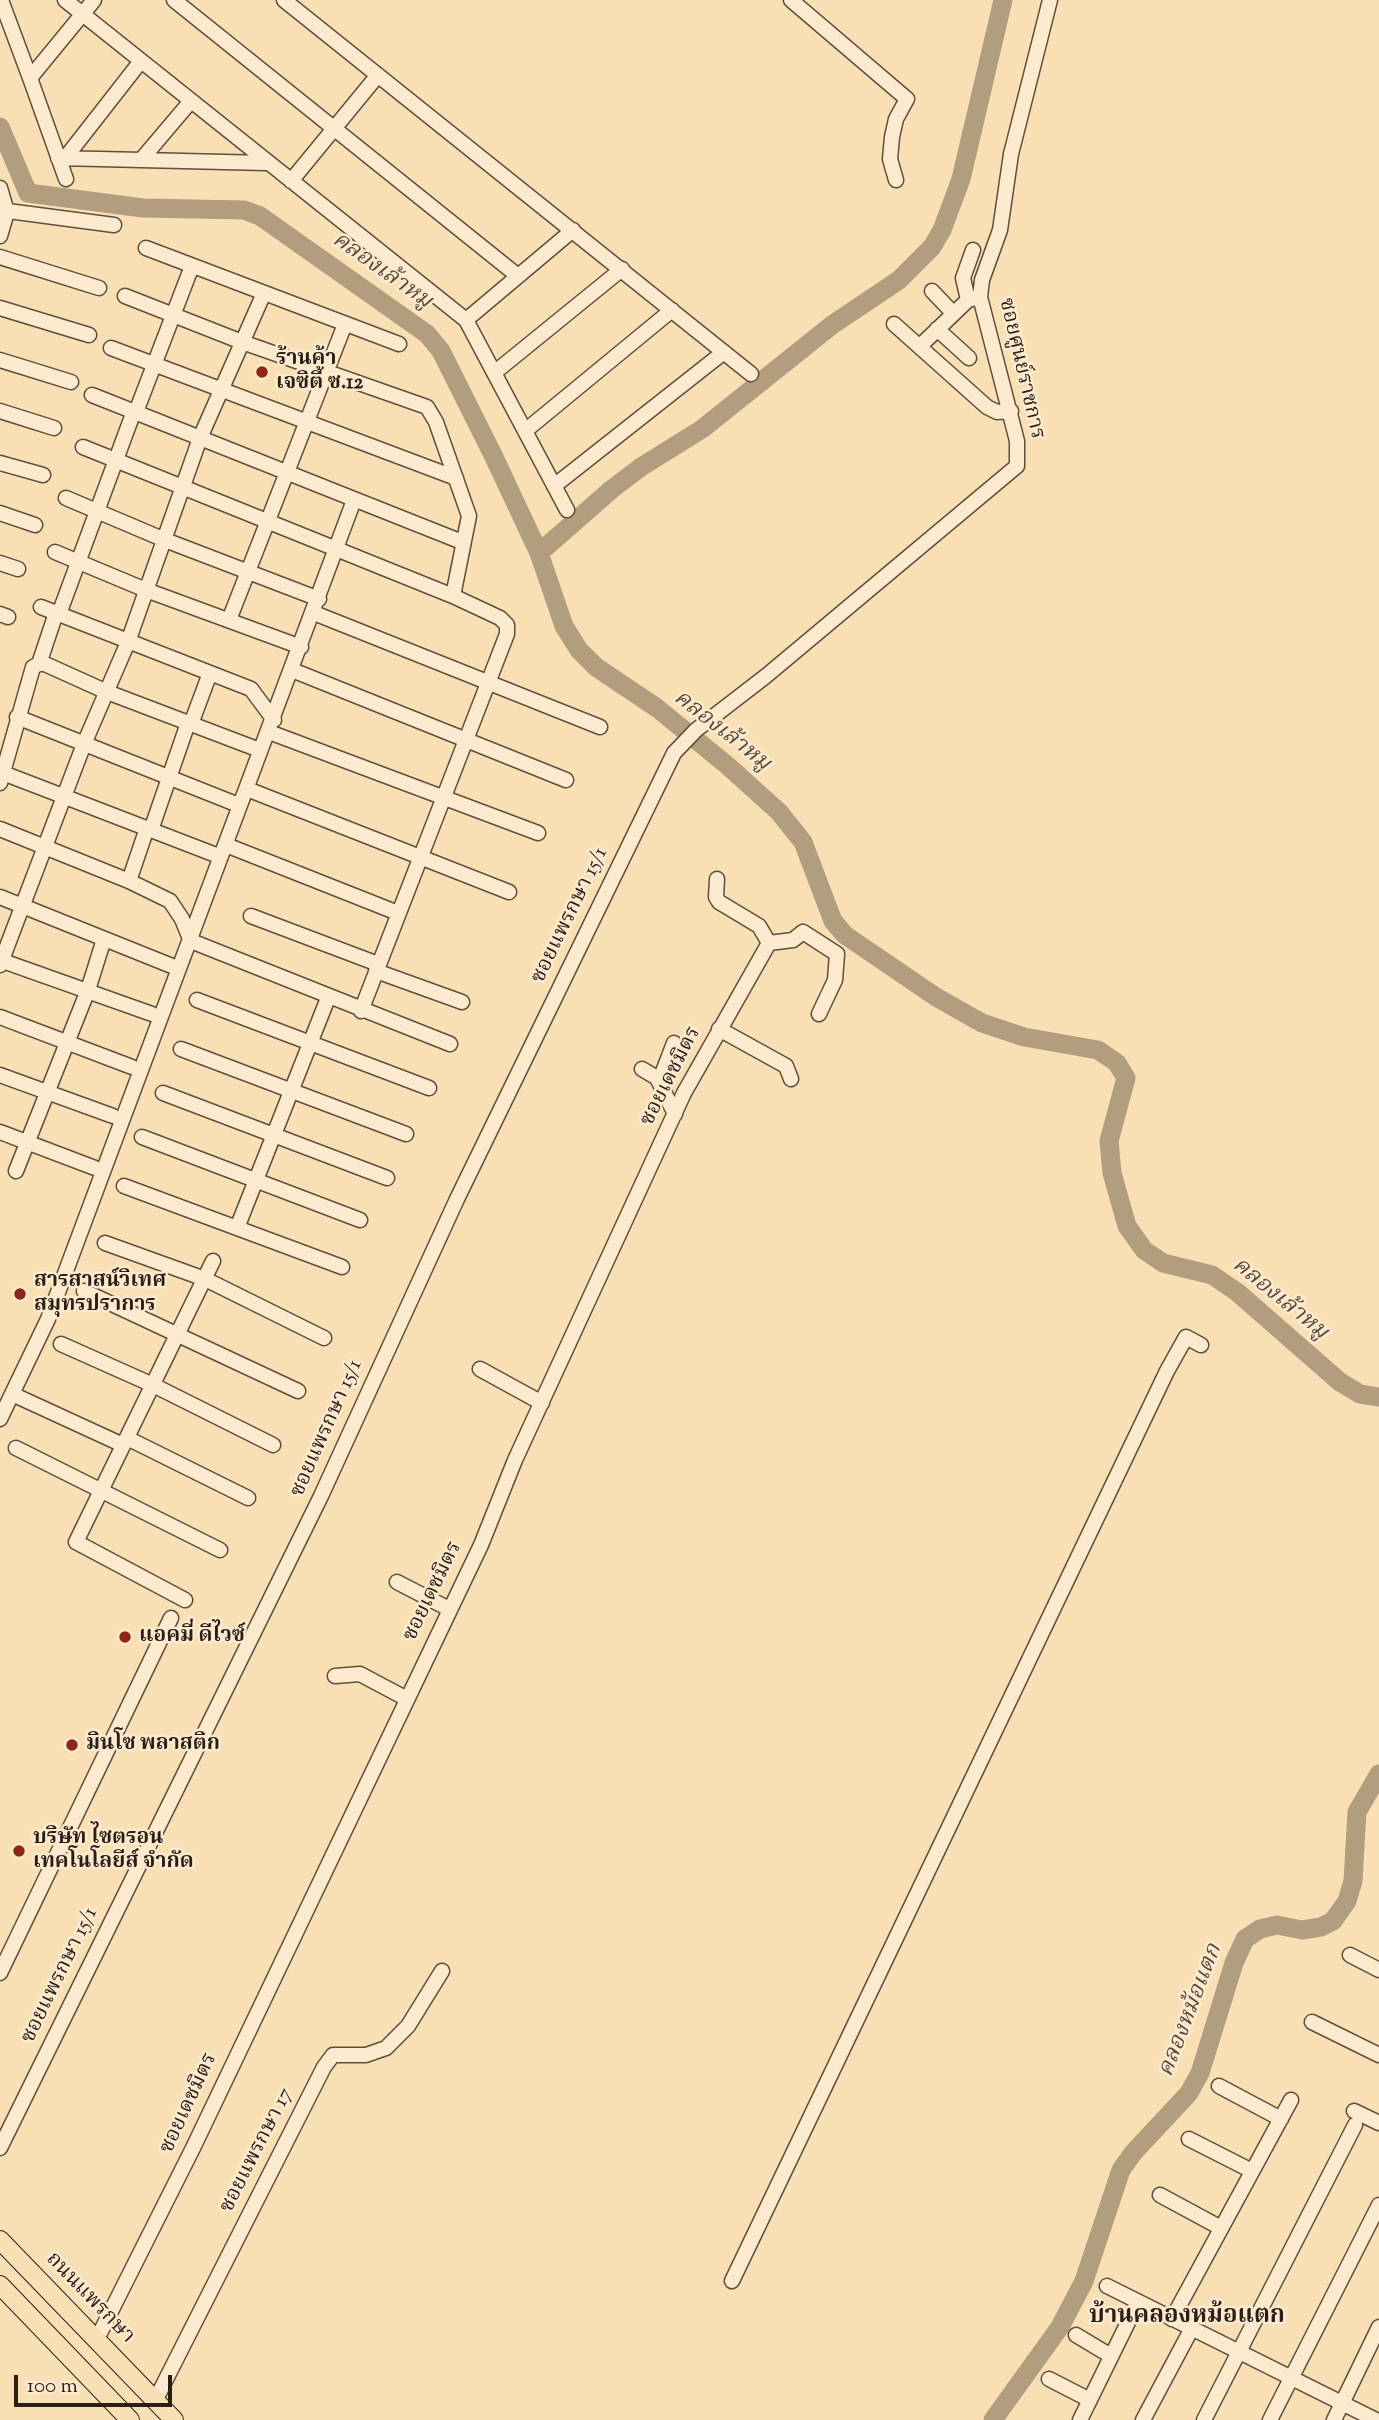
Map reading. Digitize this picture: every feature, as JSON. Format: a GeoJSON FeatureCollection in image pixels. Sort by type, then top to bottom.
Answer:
{"type":"FeatureCollection","features":[{"type":"Feature","properties":{"kind":"main road","name":"ถนนแพรกษา"},"geometry":{"type":"LineString","coordinates":[[0,2240],[174,2420]]}},
{"type":"Feature","properties":{"kind":"main road"},"geometry":{"type":"LineString","coordinates":[[0,2285],[130,2420]]}},
{"type":"Feature","properties":{"kind":"street"},"geometry":{"type":"LineString","coordinates":[[1,0],[62,158],[66,178]]}},
{"type":"Feature","properties":{"kind":"street"},"geometry":{"type":"LineString","coordinates":[[65,0],[466,320],[567,510]]}},
{"type":"Feature","properties":{"kind":"street"},"geometry":{"type":"LineString","coordinates":[[30,78],[94,0]]}},
{"type":"Feature","properties":{"kind":"street"},"geometry":{"type":"LineString","coordinates":[[174,0],[518,276]]}},
{"type":"Feature","properties":{"kind":"street"},"geometry":{"type":"LineString","coordinates":[[284,0],[751,374]]}},
{"type":"Feature","properties":{"kind":"street"},"geometry":{"type":"LineString","coordinates":[[790,0],[907,99],[896,119],[892,137],[890,159],[896,180]]}},
{"type":"Feature","properties":{"kind":"street","name":"ซอยศูนย์ราชการ"},"geometry":{"type":"LineString","coordinates":[[696,730],[766,676],[1017,466],[1020,452],[1011,411],[974,298],[1000,230],[1011,154],[1050,0]]}},
{"type":"Feature","properties":{"kind":"street"},"geometry":{"type":"LineString","coordinates":[[62,158],[141,61]]}},
{"type":"Feature","properties":{"kind":"street"},"geometry":{"type":"LineString","coordinates":[[291,181],[378,75]]}},
{"type":"Feature","properties":{"kind":"street"},"geometry":{"type":"LineString","coordinates":[[141,160],[191,101]]}},
{"type":"Feature","properties":{"kind":"street"},"geometry":{"type":"LineString","coordinates":[[62,158],[266,163]]}},
{"type":"Feature","properties":{"kind":"street"},"geometry":{"type":"LineString","coordinates":[[0,188],[4,211],[0,236]]}},
{"type":"Feature","properties":{"kind":"street"},"geometry":{"type":"LineString","coordinates":[[4,211],[114,225]]}},
{"type":"Feature","properties":{"kind":"street"},"geometry":{"type":"LineString","coordinates":[[466,320],[573,230]]}},
{"type":"Feature","properties":{"kind":"street"},"geometry":{"type":"LineString","coordinates":[[146,248],[399,344]]}},
{"type":"Feature","properties":{"kind":"street"},"geometry":{"type":"LineString","coordinates":[[920,346],[953,313],[974,298],[963,278],[974,250]]}},
{"type":"Feature","properties":{"kind":"street"},"geometry":{"type":"LineString","coordinates":[[0,257],[99,288]]}},
{"type":"Feature","properties":{"kind":"street"},"geometry":{"type":"LineString","coordinates":[[39,664],[192,266]]}},
{"type":"Feature","properties":{"kind":"street"},"geometry":{"type":"LineString","coordinates":[[494,373],[622,269]]}},
{"type":"Feature","properties":{"kind":"street"},"geometry":{"type":"LineString","coordinates":[[932,291],[953,313]]}},
{"type":"Feature","properties":{"kind":"street"},"geometry":{"type":"LineString","coordinates":[[152,1014],[1,962],[84,744],[128,642],[200,438],[264,293]]}},
{"type":"Feature","properties":{"kind":"street"},"geometry":{"type":"LineString","coordinates":[[125,296],[242,342],[426,407],[436,422],[469,516],[453,596]]}},
{"type":"Feature","properties":{"kind":"street"},"geometry":{"type":"LineString","coordinates":[[0,308],[89,335]]}},
{"type":"Feature","properties":{"kind":"street"},"geometry":{"type":"LineString","coordinates":[[525,431],[672,310]]}},
{"type":"Feature","properties":{"kind":"street"},"geometry":{"type":"LineString","coordinates":[[229,620],[345,324]]}},
{"type":"Feature","properties":{"kind":"street"},"geometry":{"type":"LineString","coordinates":[[894,324],[987,407],[997,412],[1011,411]]}},
{"type":"Feature","properties":{"kind":"street"},"geometry":{"type":"LineString","coordinates":[[937,329],[969,358]]}},
{"type":"Feature","properties":{"kind":"street"},"geometry":{"type":"LineString","coordinates":[[111,348],[456,478]]}},
{"type":"Feature","properties":{"kind":"street"},"geometry":{"type":"LineString","coordinates":[[554,486],[724,352]]}},
{"type":"Feature","properties":{"kind":"street"},"geometry":{"type":"LineString","coordinates":[[0,360],[71,382]]}},
{"type":"Feature","properties":{"kind":"street"},"geometry":{"type":"LineString","coordinates":[[92,395],[462,542]]}},
{"type":"Feature","properties":{"kind":"street"},"geometry":{"type":"LineString","coordinates":[[0,411],[54,428]]}},
{"type":"Feature","properties":{"kind":"street"},"geometry":{"type":"LineString","coordinates":[[83,447],[453,596],[500,618],[507,625],[507,634],[489,683],[361,1011]]}},
{"type":"Feature","properties":{"kind":"street"},"geometry":{"type":"LineString","coordinates":[[0,463],[43,475]]}},
{"type":"Feature","properties":{"kind":"street"},"geometry":{"type":"LineString","coordinates":[[66,498],[248,572],[316,606],[489,683],[600,727]]}},
{"type":"Feature","properties":{"kind":"street"},"geometry":{"type":"LineString","coordinates":[[0,1419],[48,1319],[191,941],[221,850],[247,789],[338,549],[354,500]]}},
{"type":"Feature","properties":{"kind":"street"},"geometry":{"type":"LineString","coordinates":[[0,513],[35,525]]}},
{"type":"Feature","properties":{"kind":"street"},"geometry":{"type":"LineString","coordinates":[[55,552],[146,590],[301,647]]}},
{"type":"Feature","properties":{"kind":"street"},"geometry":{"type":"LineString","coordinates":[[0,563],[19,569]]}},
{"type":"Feature","properties":{"kind":"street"},"geometry":{"type":"LineString","coordinates":[[41,607],[251,689],[271,726],[538,833]]}},
{"type":"Feature","properties":{"kind":"street"},"geometry":{"type":"LineString","coordinates":[[257,749],[107,692],[45,664],[39,664],[33,667],[2,778],[64,796],[149,829],[221,850],[398,913]]}},
{"type":"Feature","properties":{"kind":"street"},"geometry":{"type":"LineString","coordinates":[[292,670],[566,779]]}},
{"type":"Feature","properties":{"kind":"street"},"geometry":{"type":"LineString","coordinates":[[129,881],[210,673]]}},
{"type":"Feature","properties":{"kind":"street"},"geometry":{"type":"LineString","coordinates":[[17,717],[236,804]]}},
{"type":"Feature","properties":{"kind":"street","name":"ซอยแพรกษา 15/1"},"geometry":{"type":"LineString","coordinates":[[0,2148],[321,1496],[452,1211],[674,753],[696,730]]}},
{"type":"Feature","properties":{"kind":"street"},"geometry":{"type":"LineString","coordinates":[[247,789],[509,892]]}},
{"type":"Feature","properties":{"kind":"street"},"geometry":{"type":"LineString","coordinates":[[0,829],[129,881],[170,901],[182,919],[191,941],[328,998],[450,1044]]}},
{"type":"Feature","properties":{"kind":"street"},"geometry":{"type":"LineString","coordinates":[[717,879],[716,897],[719,902],[760,926],[769,943],[793,940],[803,932],[837,954],[835,979],[819,1014]]}},
{"type":"Feature","properties":{"kind":"street"},"geometry":{"type":"LineString","coordinates":[[0,897],[172,966]]}},
{"type":"Feature","properties":{"kind":"street"},"geometry":{"type":"LineString","coordinates":[[251,916],[462,1002]]}},
{"type":"Feature","properties":{"kind":"street"},"geometry":{"type":"LineString","coordinates":[[16,1171],[88,990],[104,939]]}},
{"type":"Feature","properties":{"kind":"street","name":"ซอยเดชมิตร"},"geometry":{"type":"LineString","coordinates":[[96,2341],[193,2148],[407,1699],[675,1114],[769,943]]}},
{"type":"Feature","properties":{"kind":"street"},"geometry":{"type":"LineString","coordinates":[[237,1228],[328,998]]}},
{"type":"Feature","properties":{"kind":"street"},"geometry":{"type":"LineString","coordinates":[[197,1000],[429,1088]]}},
{"type":"Feature","properties":{"kind":"street"},"geometry":{"type":"LineString","coordinates":[[0,1017],[132,1067]]}},
{"type":"Feature","properties":{"kind":"street"},"geometry":{"type":"LineString","coordinates":[[719,1030],[786,1066],[791,1079]]}},
{"type":"Feature","properties":{"kind":"street"},"geometry":{"type":"LineString","coordinates":[[659,1082],[674,1042]]}},
{"type":"Feature","properties":{"kind":"street"},"geometry":{"type":"LineString","coordinates":[[181,1049],[406,1134]]}},
{"type":"Feature","properties":{"kind":"street"},"geometry":{"type":"LineString","coordinates":[[642,1069],[659,1082],[675,1114]]}},
{"type":"Feature","properties":{"kind":"street"},"geometry":{"type":"LineString","coordinates":[[0,1075],[113,1116]]}},
{"type":"Feature","properties":{"kind":"street"},"geometry":{"type":"LineString","coordinates":[[163,1093],[387,1178]]}},
{"type":"Feature","properties":{"kind":"street"},"geometry":{"type":"LineString","coordinates":[[0,1132],[95,1168]]}},
{"type":"Feature","properties":{"kind":"street"},"geometry":{"type":"LineString","coordinates":[[142,1137],[360,1220]]}},
{"type":"Feature","properties":{"kind":"street"},"geometry":{"type":"LineString","coordinates":[[124,1186],[342,1267]]}},
{"type":"Feature","properties":{"kind":"street"},"geometry":{"type":"LineString","coordinates":[[105,1243],[205,1279],[324,1338]]}},
{"type":"Feature","properties":{"kind":"street"},"geometry":{"type":"LineString","coordinates":[[185,1600],[76,1542],[213,1261]]}},
{"type":"Feature","properties":{"kind":"street"},"geometry":{"type":"LineString","coordinates":[[84,1291],[298,1391]]}},
{"type":"Feature","properties":{"kind":"street"},"geometry":{"type":"LineString","coordinates":[[732,2281],[1167,1371],[1186,1337],[1201,1345]]}},
{"type":"Feature","properties":{"kind":"street"},"geometry":{"type":"LineString","coordinates":[[61,1344],[153,1385],[274,1445]]}},
{"type":"Feature","properties":{"kind":"street"},"geometry":{"type":"LineString","coordinates":[[480,1369],[542,1403]]}},
{"type":"Feature","properties":{"kind":"street"},"geometry":{"type":"LineString","coordinates":[[12,1394],[125,1441],[248,1498]]}},
{"type":"Feature","properties":{"kind":"street"},"geometry":{"type":"LineString","coordinates":[[16,1448],[220,1550]]}},
{"type":"Feature","properties":{"kind":"street"},"geometry":{"type":"LineString","coordinates":[[397,1582],[449,1609]]}},
{"type":"Feature","properties":{"kind":"street"},"geometry":{"type":"LineString","coordinates":[[0,1973],[170,1618]]}},
{"type":"Feature","properties":{"kind":"street"},"geometry":{"type":"LineString","coordinates":[[335,1676],[360,1674],[407,1699]]}},
{"type":"Feature","properties":{"kind":"street"},"geometry":{"type":"LineString","coordinates":[[1350,1955],[1379,1970]]}},
{"type":"Feature","properties":{"kind":"street","name":"ซอยแพรกษา 17"},"geometry":{"type":"LineString","coordinates":[[155,2401],[324,2067],[333,2055],[366,2055],[386,2048],[408,2026],[442,1971]]}},
{"type":"Feature","properties":{"kind":"street"},"geometry":{"type":"LineString","coordinates":[[1312,2022],[1379,2055]]}},
{"type":"Feature","properties":{"kind":"street"},"geometry":{"type":"LineString","coordinates":[[1219,2086],[1281,2119]]}},
{"type":"Feature","properties":{"kind":"street"},"geometry":{"type":"LineString","coordinates":[[1172,2319],[1291,2100]]}},
{"type":"Feature","properties":{"kind":"street"},"geometry":{"type":"LineString","coordinates":[[1204,2420],[1355,2118],[1379,2123]]}},
{"type":"Feature","properties":{"kind":"street"},"geometry":{"type":"LineString","coordinates":[[1189,2139],[1252,2171]]}},
{"type":"Feature","properties":{"kind":"street"},"geometry":{"type":"LineString","coordinates":[[1160,2195],[1221,2228]]}},
{"type":"Feature","properties":{"kind":"street"},"geometry":{"type":"LineString","coordinates":[[1270,2420],[1379,2205]]}},
{"type":"Feature","properties":{"kind":"street"},"geometry":{"type":"LineString","coordinates":[[1107,2286],[1376,2420]]}},
{"type":"Feature","properties":{"kind":"street"},"geometry":{"type":"LineString","coordinates":[[1080,2420],[1138,2302]]}},
{"type":"Feature","properties":{"kind":"street"},"geometry":{"type":"LineString","coordinates":[[1334,2420],[1379,2327]]}},
{"type":"Feature","properties":{"kind":"street"},"geometry":{"type":"LineString","coordinates":[[1143,2420],[1192,2328]]}},
{"type":"Feature","properties":{"kind":"street"},"geometry":{"type":"LineString","coordinates":[[1076,2335],[1111,2356]]}},
{"type":"Feature","properties":{"kind":"street"},"geometry":{"type":"LineString","coordinates":[[1049,2379],[1090,2400]]}},
{"type":"Feature","properties":{"kind":"waterway"},"geometry":{"type":"LineString","coordinates":[[539,553],[641,467],[702,429],[832,325],[899,280],[932,247],[942,230],[961,179],[1003,0]]}},
{"type":"Feature","properties":{"kind":"waterway","name":"คลองเล้าหมู"},"geometry":{"type":"LineString","coordinates":[[0,127],[28,193],[143,208],[244,210],[260,216],[427,334],[441,351],[493,455],[539,553],[564,626],[579,650],[596,667],[657,708],[779,812],[803,842],[833,921],[845,935],[936,997],[982,1023],[1024,1037],[1098,1050],[1117,1063],[1126,1078],[1109,1141],[1112,1173],[1127,1226],[1144,1250],[1163,1263],[1212,1275],[1237,1292],[1340,1382],[1360,1394],[1379,1397]]}},
{"type":"Feature","properties":{"kind":"waterway","name":"คลองหม้อแตก"},"geometry":{"type":"LineString","coordinates":[[993,2420],[1060,2327],[1084,2281],[1121,2170],[1133,2153],[1189,2093],[1200,2073],[1234,1963],[1245,1939],[1260,1929],[1277,1925],[1302,1930],[1321,1927],[1333,1921],[1347,1901],[1353,1881],[1357,1812],[1379,1774]]}},
{"type":"Feature","properties":{"kind":"place","name":"ร้านค้า เจซิตี้ ซ.12"},"geometry":{"type":"Point","coordinates":[262,372]}},
{"type":"Feature","properties":{"kind":"place","name":"สารสาสน์วิเทศ สมุทรปราการ"},"geometry":{"type":"Point","coordinates":[20,1294]}},
{"type":"Feature","properties":{"kind":"place","name":"แอคมี่ ดีไวซ์"},"geometry":{"type":"Point","coordinates":[125,1637]}},
{"type":"Feature","properties":{"kind":"place","name":"มินโซ พลาสติก"},"geometry":{"type":"Point","coordinates":[72,1745]}},
{"type":"Feature","properties":{"kind":"place","name":"บริษัท ไซตรอน เทคโนโลยีส์ จำกัด"},"geometry":{"type":"Point","coordinates":[19,1851]}},
{"type":"Feature","properties":{"kind":"district","name":"บ้านคลองหม้อแตก"},"geometry":{"type":"Point","coordinates":[1187,2318]}}]}
